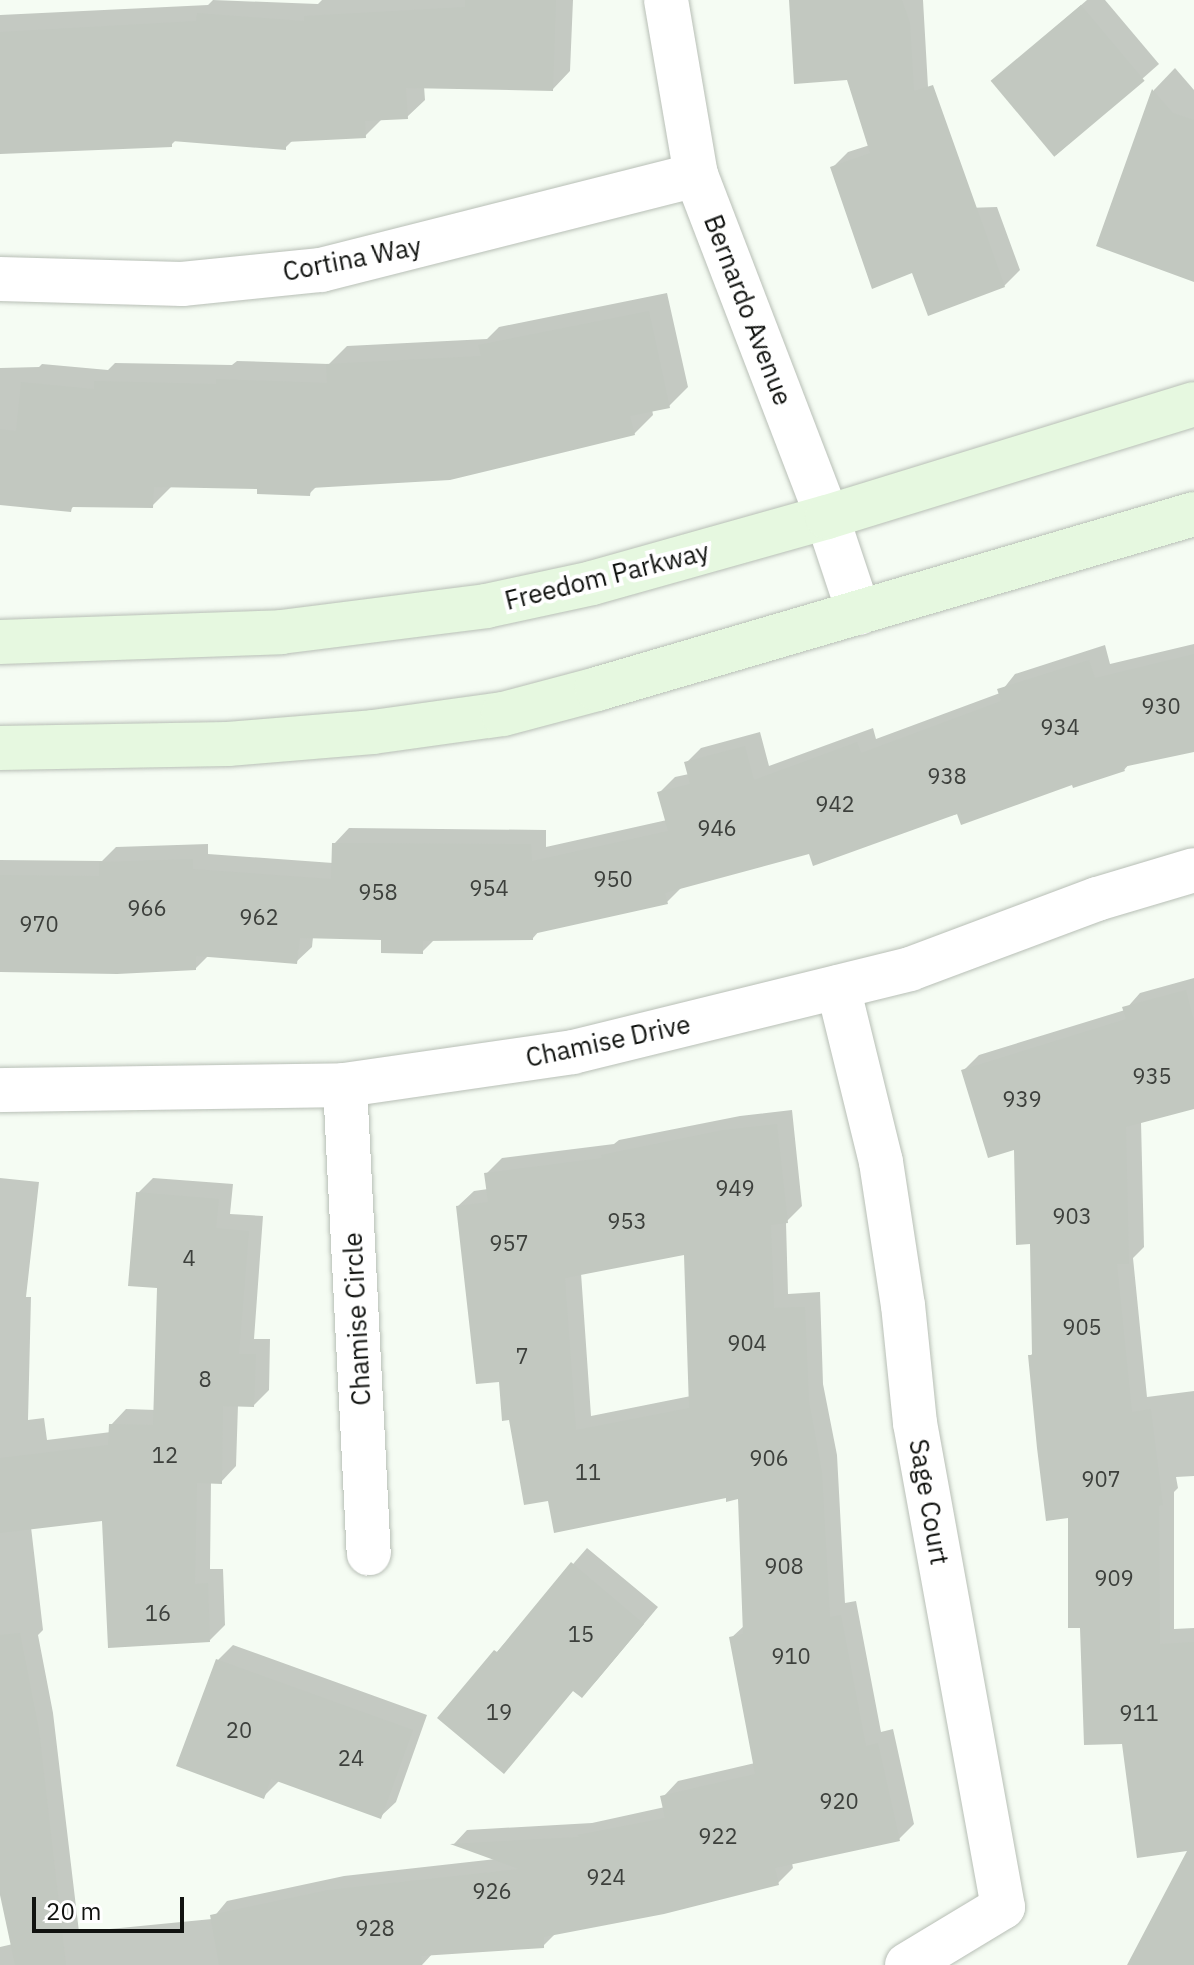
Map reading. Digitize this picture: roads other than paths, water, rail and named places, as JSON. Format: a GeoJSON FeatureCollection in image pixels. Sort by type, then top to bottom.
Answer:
{"type":"FeatureCollection","features":[{"type":"Feature","properties":{"kind":"main road","name":"Freedom Parkway"},"geometry":{"type":"LineString","coordinates":[[0,642],[281,632],[486,606],[592,583],[827,517],[1194,404]]}},
{"type":"Feature","properties":{"kind":"main road"},"geometry":{"type":"LineString","coordinates":[[0,748],[228,744],[373,732],[503,714],[1194,514]]}},
{"type":"Feature","properties":{"kind":"street","name":"Bernardo Avenue"},"geometry":{"type":"LineString","coordinates":[[666,0],[666,20],[696,175],[827,517],[859,613]]}},
{"type":"Feature","properties":{"kind":"street","name":"Cortina Way"},"geometry":{"type":"LineString","coordinates":[[0,279],[182,284],[321,270],[696,175]]}},
{"type":"Feature","properties":{"kind":"street","name":"Chamise Drive"},"geometry":{"type":"LineString","coordinates":[[0,1090],[345,1085],[573,1052],[910,969],[1097,899],[1194,870]]}},
{"type":"Feature","properties":{"kind":"street","name":"Sage Court"},"geometry":{"type":"LineString","coordinates":[[838,987],[881,1162],[903,1305],[915,1423],[1003,1907],[907,1965]]}},
{"type":"Feature","properties":{"kind":"street","name":"Chamise Circle"},"geometry":{"type":"LineString","coordinates":[[345,1085],[369,1553]]}}]}
